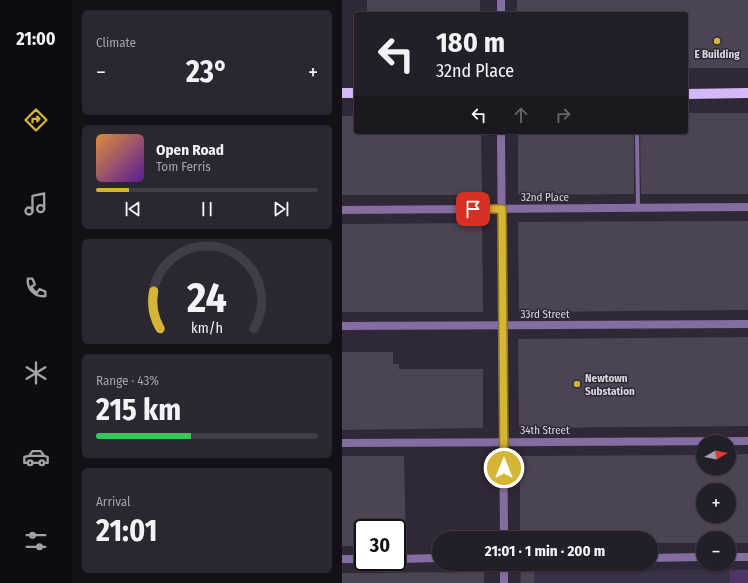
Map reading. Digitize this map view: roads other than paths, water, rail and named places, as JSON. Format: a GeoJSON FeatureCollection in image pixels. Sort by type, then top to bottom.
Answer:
{"type":"FeatureCollection","features":[{"type":"Feature","properties":{"kind":"main road"},"geometry":{"type":"LineString","coordinates":[[342,93],[354,93]]}},
{"type":"Feature","properties":{"kind":"main road"},"geometry":{"type":"LineString","coordinates":[[688,94],[748,93]]}},
{"type":"Feature","properties":{"kind":"street"},"geometry":{"type":"LineString","coordinates":[[501,0],[501,12]]}},
{"type":"Feature","properties":{"kind":"street"},"geometry":{"type":"LineString","coordinates":[[501,134],[504,531]]}},
{"type":"Feature","properties":{"kind":"street","name":"32nd Place"},"geometry":{"type":"LineString","coordinates":[[342,210],[748,207]]}},
{"type":"Feature","properties":{"kind":"street","name":"33rd Street"},"geometry":{"type":"LineString","coordinates":[[342,326],[748,324]]}},
{"type":"Feature","properties":{"kind":"street","name":"34th Street"},"geometry":{"type":"LineString","coordinates":[[342,442],[748,441]]}},
{"type":"Feature","properties":{"kind":"street"},"geometry":{"type":"LineString","coordinates":[[658,558],[696,557]]}},
{"type":"Feature","properties":{"kind":"street"},"geometry":{"type":"LineString","coordinates":[[736,557],[748,557]]}},
{"type":"Feature","properties":{"kind":"street"},"geometry":{"type":"LineString","coordinates":[[406,559],[432,558]]}},
{"type":"Feature","properties":{"kind":"street"},"geometry":{"type":"LineString","coordinates":[[342,559],[354,559]]}},
{"type":"Feature","properties":{"kind":"street"},"geometry":{"type":"LineString","coordinates":[[504,571],[504,583]]}},
{"type":"Feature","properties":{"kind":"lane"},"geometry":{"type":"LineString","coordinates":[[637,134],[638,208]]}},
{"type":"Feature","properties":{"kind":"place","name":"E Building"},"geometry":{"type":"Point","coordinates":[717,41]}},
{"type":"Feature","properties":{"kind":"place","name":"Newtown Substation"},"geometry":{"type":"Point","coordinates":[577,384]}}]}
